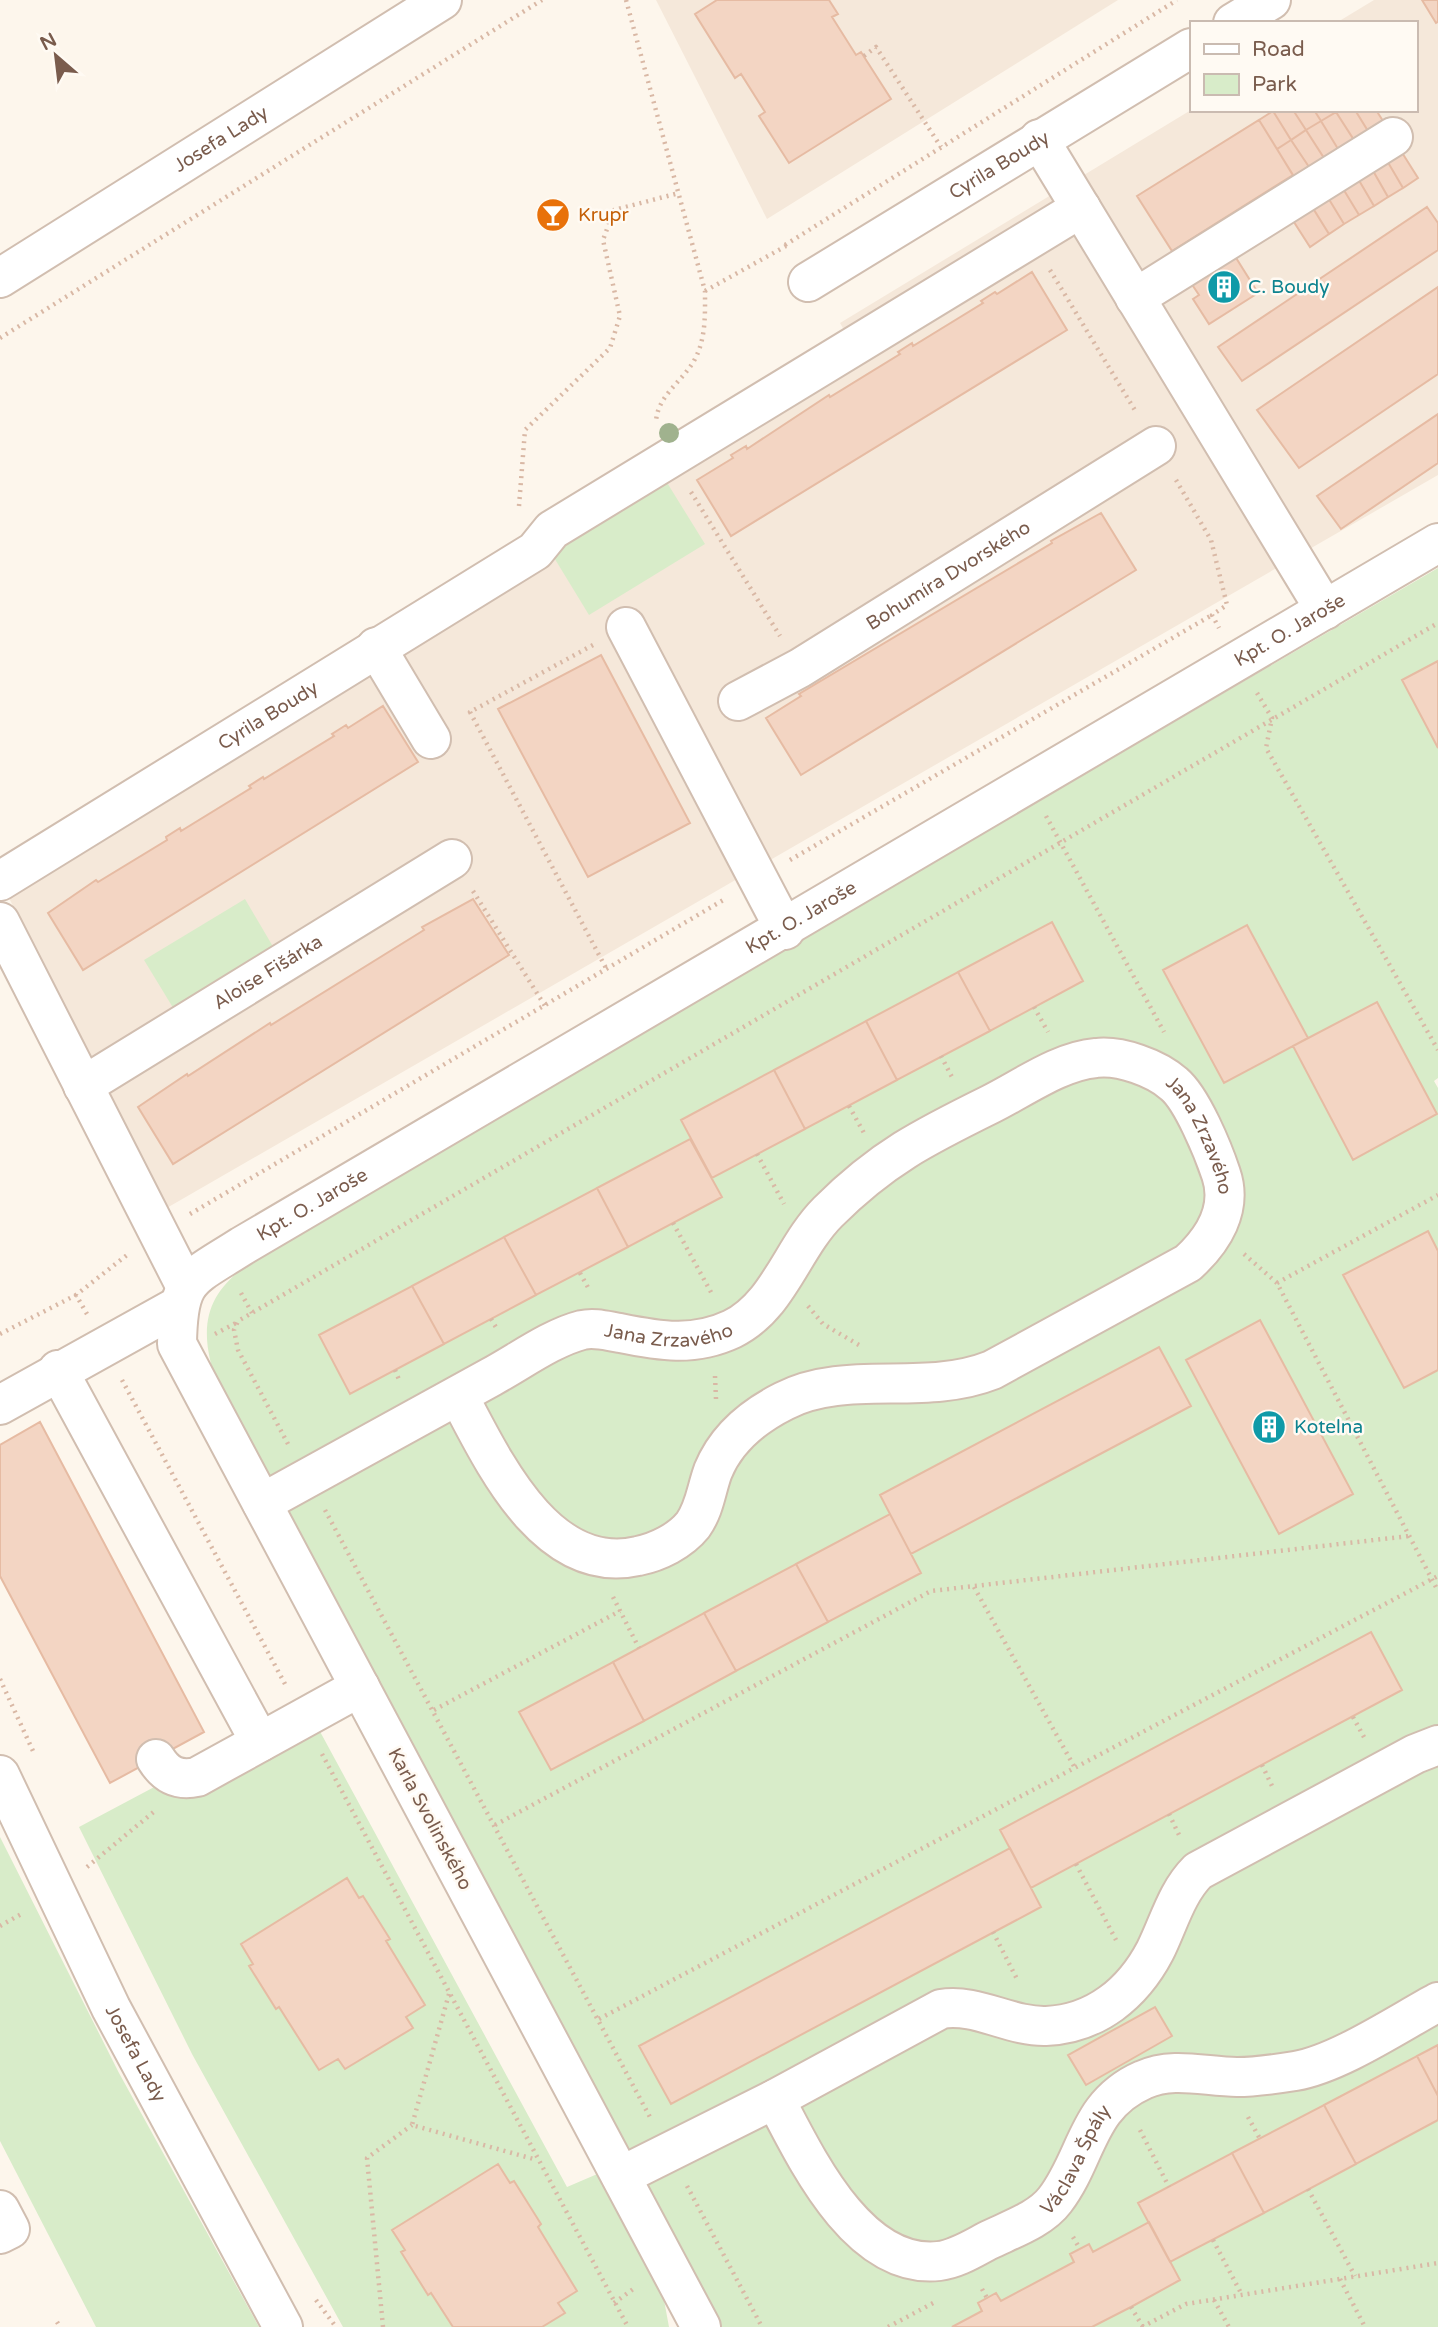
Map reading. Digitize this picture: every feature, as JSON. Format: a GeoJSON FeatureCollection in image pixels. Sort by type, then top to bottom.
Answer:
{"type":"FeatureCollection","features":[{"type":"Feature","properties":{"kind":"street","name":"Josefa Lady"},"geometry":{"type":"LineString","coordinates":[[0,278],[442,0]]}},
{"type":"Feature","properties":{"kind":"street"},"geometry":{"type":"LineString","coordinates":[[1236,21],[1271,0]]}},
{"type":"Feature","properties":{"kind":"street","name":"Cyrila Boudy"},"geometry":{"type":"LineString","coordinates":[[808,282],[1190,49]]}},
{"type":"Feature","properties":{"kind":"street"},"geometry":{"type":"LineString","coordinates":[[1135,298],[1393,136]]}},
{"type":"Feature","properties":{"kind":"street"},"geometry":{"type":"LineString","coordinates":[[1039,139],[1325,610]]}},
{"type":"Feature","properties":{"kind":"street","name":"Cyrila Boudy"},"geometry":{"type":"LineString","coordinates":[[0,881],[525,556],[552,530],[1081,208]]}},
{"type":"Feature","properties":{"kind":"street","name":"Bohumíra Dvorského"},"geometry":{"type":"LineString","coordinates":[[738,701],[800,668],[1156,446]]}},
{"type":"Feature","properties":{"kind":"street","name":"Kpt. O. Jaroše"},"geometry":{"type":"LineString","coordinates":[[0,1405],[181,1296],[242,1247],[785,930],[1026,782],[1438,543]]}},
{"type":"Feature","properties":{"kind":"street"},"geometry":{"type":"LineString","coordinates":[[626,627],[785,930]]}},
{"type":"Feature","properties":{"kind":"street"},"geometry":{"type":"LineString","coordinates":[[376,647],[431,739]]}},
{"type":"Feature","properties":{"kind":"street","name":"Aloise Fišárka"},"geometry":{"type":"LineString","coordinates":[[83,1086],[452,859]]}},
{"type":"Feature","properties":{"kind":"street"},"geometry":{"type":"LineString","coordinates":[[0,922],[83,1086],[181,1296]]}},
{"type":"Feature","properties":{"kind":"street","name":"Jana Zrzavého"},"geometry":{"type":"LineString","coordinates":[[262,1503],[458,1395],[581,1331],[603,1329],[674,1342],[708,1338],[731,1329],[759,1309],[803,1242],[827,1213],[896,1153],[919,1138],[1067,1066],[1097,1058],[1112,1059],[1130,1062],[1164,1077],[1182,1093],[1222,1175],[1224,1208],[1216,1229],[1197,1255],[1168,1277],[975,1377],[930,1384],[824,1387],[787,1399],[749,1423],[728,1445],[713,1472],[704,1506],[689,1530],[661,1549],[641,1556],[626,1558],[593,1555],[562,1542],[537,1521],[504,1475],[458,1395]]}},
{"type":"Feature","properties":{"kind":"street","name":"Karla Svolinského"},"geometry":{"type":"LineString","coordinates":[[181,1296],[177,1344],[701,2327]]}},
{"type":"Feature","properties":{"kind":"street"},"geometry":{"type":"LineString","coordinates":[[58,1370],[260,1742]]}},
{"type":"Feature","properties":{"kind":"street"},"geometry":{"type":"LineString","coordinates":[[156,1759],[171,1775],[185,1779],[197,1777],[360,1687]]}},
{"type":"Feature","properties":{"kind":"street"},"geometry":{"type":"LineString","coordinates":[[621,2176],[775,2099],[941,2008],[968,2009],[1028,2025],[1061,2024],[1096,2014],[1118,2000],[1137,1980],[1155,1950],[1185,1886],[1198,1871],[1415,1754],[1438,1745]]}},
{"type":"Feature","properties":{"kind":"street","name":"Josefa Lady"},"geometry":{"type":"LineString","coordinates":[[0,1775],[111,2008],[283,2327]]}},
{"type":"Feature","properties":{"kind":"street","name":"Václava Špály"},"geometry":{"type":"LineString","coordinates":[[775,2099],[804,2154],[858,2229],[890,2251],[915,2259],[937,2261],[963,2254],[1053,2203],[1100,2113],[1114,2098],[1142,2080],[1173,2073],[1238,2077],[1308,2068],[1438,2002]]}},
{"type":"Feature","properties":{"kind":"street"},"geometry":{"type":"LineString","coordinates":[[0,2210],[10,2229],[0,2234]]}},
{"type":"Feature","properties":{"kind":"path"},"geometry":{"type":"LineString","coordinates":[[0,338],[542,0]]}},
{"type":"Feature","properties":{"kind":"path"},"geometry":{"type":"LineString","coordinates":[[626,0],[705,291],[705,327],[695,359],[662,402],[656,416],[656,426],[670,457],[800,668]]}},
{"type":"Feature","properties":{"kind":"path"},"geometry":{"type":"LineString","coordinates":[[705,291],[785,245],[1177,0]]}},
{"type":"Feature","properties":{"kind":"path"},"geometry":{"type":"LineString","coordinates":[[863,56],[876,47],[941,147]]}},
{"type":"Feature","properties":{"kind":"path"},"geometry":{"type":"LineString","coordinates":[[525,556],[525,430],[610,348],[620,316],[603,240],[614,210],[679,194]]}},
{"type":"Feature","properties":{"kind":"path"},"geometry":{"type":"LineString","coordinates":[[785,245],[808,282]]}},
{"type":"Feature","properties":{"kind":"path"},"geometry":{"type":"LineString","coordinates":[[762,2327],[434,1710],[238,1350],[234,1330],[239,1321],[1438,623]]}},
{"type":"Feature","properties":{"kind":"path"},"geometry":{"type":"LineString","coordinates":[[607,970],[470,712],[626,627]]}},
{"type":"Feature","properties":{"kind":"path"},"geometry":{"type":"LineString","coordinates":[[1026,782],[1170,1043],[1164,1077]]}},
{"type":"Feature","properties":{"kind":"path"},"geometry":{"type":"LineString","coordinates":[[452,859],[545,1006]]}},
{"type":"Feature","properties":{"kind":"path"},"geometry":{"type":"LineString","coordinates":[[757,1154],[803,1242]]}},
{"type":"Feature","properties":{"kind":"path"},"geometry":{"type":"LineString","coordinates":[[1276,1283],[1438,1195]]}},
{"type":"Feature","properties":{"kind":"path"},"geometry":{"type":"LineString","coordinates":[[673,1223],[731,1329]]}},
{"type":"Feature","properties":{"kind":"path"},"geometry":{"type":"LineString","coordinates":[[1216,1229],[1276,1283],[1438,1591]]}},
{"type":"Feature","properties":{"kind":"path"},"geometry":{"type":"LineString","coordinates":[[783,1274],[823,1324],[868,1350]]}},
{"type":"Feature","properties":{"kind":"path"},"geometry":{"type":"LineString","coordinates":[[0,1334],[76,1295]]}},
{"type":"Feature","properties":{"kind":"path"},"geometry":{"type":"LineString","coordinates":[[495,1825],[931,1591],[1409,1536]]}},
{"type":"Feature","properties":{"kind":"path"},"geometry":{"type":"LineString","coordinates":[[593,1555],[639,1648]]}},
{"type":"Feature","properties":{"kind":"path"},"geometry":{"type":"LineString","coordinates":[[599,2019],[1438,1576]]}},
{"type":"Feature","properties":{"kind":"path"},"geometry":{"type":"LineString","coordinates":[[974,1587],[1074,1768]]}},
{"type":"Feature","properties":{"kind":"path"},"geometry":{"type":"LineString","coordinates":[[434,1710],[620,1611]]}},
{"type":"Feature","properties":{"kind":"path"},"geometry":{"type":"LineString","coordinates":[[0,1679],[34,1754]]}},
{"type":"Feature","properties":{"kind":"path"},"geometry":{"type":"LineString","coordinates":[[86,1868],[197,1777]]}},
{"type":"Feature","properties":{"kind":"path"},"geometry":{"type":"LineString","coordinates":[[80,1855],[92,1880]]}},
{"type":"Feature","properties":{"kind":"path"},"geometry":{"type":"LineString","coordinates":[[1076,1864],[1137,1980]]}},
{"type":"Feature","properties":{"kind":"path"},"geometry":{"type":"LineString","coordinates":[[0,1926],[56,1895]]}},
{"type":"Feature","properties":{"kind":"path"},"geometry":{"type":"LineString","coordinates":[[383,2327],[366,2158],[412,2125],[449,1994]]}},
{"type":"Feature","properties":{"kind":"path"},"geometry":{"type":"LineString","coordinates":[[1133,2118],[1169,2187]]}},
{"type":"Feature","properties":{"kind":"path"},"geometry":{"type":"LineString","coordinates":[[412,2125],[538,2160]]}},
{"type":"Feature","properties":{"kind":"path"},"geometry":{"type":"LineString","coordinates":[[1308,2189],[1355,2276]]}},
{"type":"Feature","properties":{"kind":"path"},"geometry":{"type":"LineString","coordinates":[[1213,2240],[1242,2295]]}},
{"type":"Feature","properties":{"kind":"path"},"geometry":{"type":"LineString","coordinates":[[1131,2306],[1142,2327],[1186,2304],[1438,2263]]}},
{"type":"Feature","properties":{"kind":"path"},"geometry":{"type":"LineString","coordinates":[[1340,2279],[1365,2327]]}},
{"type":"Feature","properties":{"kind":"path"},"geometry":{"type":"LineString","coordinates":[[310,2289],[336,2327]]}},
{"type":"Feature","properties":{"kind":"path"},"geometry":{"type":"LineString","coordinates":[[888,2327],[944,2298]]}},
{"type":"Feature","properties":{"kind":"path"},"geometry":{"type":"LineString","coordinates":[[1214,2300],[1229,2327]]}},
{"type":"Feature","properties":{"kind":"shaded area"},"geometry":{"type":"Polygon","coordinates":[[[656,0],[1118,0],[767,219],[656,0]]]}},
{"type":"Feature","properties":{"kind":"shaded area"},"geometry":{"type":"Polygon","coordinates":[[[1374,0],[1438,0],[1438,475],[165,1209],[8,896],[545,568],[537,527],[847,335],[840,323],[1190,111],[1417,112],[1417,21],[1339,21],[1374,0]]]}},
{"type":"Feature","properties":{"kind":"green space"},"geometry":{"type":"Polygon","coordinates":[[[666,481],[705,544],[589,615],[550,551],[666,481]]]}},
{"type":"Feature","properties":{"kind":"green space"},"geometry":{"type":"Polygon","coordinates":[[[1438,568],[1438,1078],[1434,1081],[1438,1088],[1438,2327],[719,2327],[214,1374],[208,1351],[207,1331],[216,1298],[239,1271],[274,1247],[1438,568]]]}},
{"type":"Feature","properties":{"kind":"green space"},"geometry":{"type":"Polygon","coordinates":[[[245,899],[275,950],[175,1011],[144,960],[245,899]]]}},
{"type":"Feature","properties":{"kind":"green space"},"geometry":{"type":"Polygon","coordinates":[[[317,1726],[567,2187],[602,2172],[664,2300],[669,2327],[343,2327],[192,2054],[79,1827],[158,1785],[317,1726]]]}},
{"type":"Feature","properties":{"kind":"green space"},"geometry":{"type":"Polygon","coordinates":[[[0,1837],[119,2073],[259,2327],[96,2327],[0,2141],[0,1837]]]}},
{"type":"Feature","properties":{"kind":"building"},"geometry":{"type":"Polygon","coordinates":[[[717,0],[829,0],[838,14],[832,17],[856,55],[861,52],[891,99],[789,163],[759,116],[765,112],[741,74],[735,78],[695,14],[717,0]]]}},
{"type":"Feature","properties":{"kind":"building"},"geometry":{"type":"Polygon","coordinates":[[[1422,0],[1438,0],[1438,22],[1436,23],[1422,0]]]}},
{"type":"Feature","properties":{"kind":"building"},"geometry":{"type":"Polygon","coordinates":[[[1274,112],[1294,112],[1306,130],[1291,140],[1274,112]]]}},
{"type":"Feature","properties":{"kind":"building"},"geometry":{"type":"Polygon","coordinates":[[[1274,112],[1291,140],[1277,149],[1259,120],[1274,112]]]}},
{"type":"Feature","properties":{"kind":"building"},"geometry":{"type":"Polygon","coordinates":[[[1294,112],[1315,112],[1321,121],[1306,130],[1294,112]]]}},
{"type":"Feature","properties":{"kind":"building"},"geometry":{"type":"Polygon","coordinates":[[[1315,112],[1336,112],[1321,121],[1315,112]]]}},
{"type":"Feature","properties":{"kind":"building"},"geometry":{"type":"Polygon","coordinates":[[[1336,112],[1356,112],[1368,131],[1354,140],[1336,112]]]}},
{"type":"Feature","properties":{"kind":"building"},"geometry":{"type":"Polygon","coordinates":[[[1336,112],[1354,140],[1338,149],[1321,121],[1336,112]]]}},
{"type":"Feature","properties":{"kind":"building"},"geometry":{"type":"Polygon","coordinates":[[[1356,112],[1377,112],[1383,121],[1368,131],[1356,112]]]}},
{"type":"Feature","properties":{"kind":"building"},"geometry":{"type":"Polygon","coordinates":[[[1259,120],[1293,175],[1172,251],[1137,196],[1259,120]]]}},
{"type":"Feature","properties":{"kind":"building"},"geometry":{"type":"Polygon","coordinates":[[[1321,121],[1338,149],[1324,158],[1306,130],[1321,121]]]}},
{"type":"Feature","properties":{"kind":"building"},"geometry":{"type":"Polygon","coordinates":[[[1306,130],[1324,158],[1309,167],[1291,140],[1306,130]]]}},
{"type":"Feature","properties":{"kind":"building"},"geometry":{"type":"Polygon","coordinates":[[[1291,140],[1309,167],[1294,177],[1277,149],[1291,140]]]}},
{"type":"Feature","properties":{"kind":"building"},"geometry":{"type":"Polygon","coordinates":[[[1401,151],[1418,178],[1403,188],[1386,159],[1401,151]]]}},
{"type":"Feature","properties":{"kind":"building"},"geometry":{"type":"Polygon","coordinates":[[[1386,159],[1403,188],[1388,197],[1372,169],[1386,159]]]}},
{"type":"Feature","properties":{"kind":"building"},"geometry":{"type":"Polygon","coordinates":[[[1372,169],[1388,197],[1374,206],[1357,177],[1372,169]]]}},
{"type":"Feature","properties":{"kind":"building"},"geometry":{"type":"Polygon","coordinates":[[[1357,177],[1374,206],[1359,215],[1342,187],[1357,177]]]}},
{"type":"Feature","properties":{"kind":"building"},"geometry":{"type":"Polygon","coordinates":[[[1342,187],[1359,215],[1344,224],[1327,196],[1342,187]]]}},
{"type":"Feature","properties":{"kind":"building"},"geometry":{"type":"Polygon","coordinates":[[[1327,196],[1344,224],[1329,234],[1311,205],[1327,196]]]}},
{"type":"Feature","properties":{"kind":"building"},"geometry":{"type":"Polygon","coordinates":[[[1311,205],[1329,234],[1310,247],[1292,219],[1311,205]]]}},
{"type":"Feature","properties":{"kind":"building"},"geometry":{"type":"Polygon","coordinates":[[[1427,207],[1438,223],[1438,250],[1242,381],[1218,347],[1427,207]]]}},
{"type":"Feature","properties":{"kind":"building","name":"C. Boudy"},"geometry":{"type":"Polygon","coordinates":[[[1233,253],[1258,293],[1209,324],[1193,299],[1199,295],[1189,280],[1233,253]]]}},
{"type":"Feature","properties":{"kind":"building"},"geometry":{"type":"Polygon","coordinates":[[[1032,272],[1067,330],[731,536],[697,480],[733,458],[731,455],[746,446],[747,449],[829,395],[830,397],[900,354],[898,352],[912,343],[913,346],[983,303],[981,301],[995,292],[997,294],[1032,272]]]}},
{"type":"Feature","properties":{"kind":"building"},"geometry":{"type":"Polygon","coordinates":[[[1438,287],[1438,374],[1299,468],[1257,410],[1438,287]]]}},
{"type":"Feature","properties":{"kind":"building"},"geometry":{"type":"Polygon","coordinates":[[[1438,414],[1438,463],[1341,529],[1317,496],[1438,414]]]}},
{"type":"Feature","properties":{"kind":"building"},"geometry":{"type":"Polygon","coordinates":[[[1101,513],[1136,570],[801,775],[766,718],[801,696],[799,694],[1101,513]]]}},
{"type":"Feature","properties":{"kind":"building"},"geometry":{"type":"Polygon","coordinates":[[[601,655],[690,823],[588,877],[498,709],[601,655]]]}},
{"type":"Feature","properties":{"kind":"building"},"geometry":{"type":"Polygon","coordinates":[[[1438,661],[1438,748],[1402,680],[1438,661]]]}},
{"type":"Feature","properties":{"kind":"building"},"geometry":{"type":"Polygon","coordinates":[[[383,706],[418,762],[83,970],[48,913],[96,880],[98,882],[167,840],[166,837],[180,828],[181,831],[251,788],[249,786],[263,777],[264,779],[334,736],[332,734],[346,725],[348,728],[383,706]]]}},
{"type":"Feature","properties":{"kind":"building"},"geometry":{"type":"Polygon","coordinates":[[[473,899],[509,955],[173,1164],[138,1107],[187,1074],[188,1076],[424,930],[422,927],[473,899]]]}},
{"type":"Feature","properties":{"kind":"building"},"geometry":{"type":"Polygon","coordinates":[[[1052,922],[1083,981],[990,1031],[958,972],[1052,922]]]}},
{"type":"Feature","properties":{"kind":"building"},"geometry":{"type":"Polygon","coordinates":[[[1247,925],[1308,1038],[1224,1083],[1163,970],[1247,925]]]}},
{"type":"Feature","properties":{"kind":"building"},"geometry":{"type":"Polygon","coordinates":[[[958,972],[990,1031],[897,1080],[866,1021],[958,972]]]}},
{"type":"Feature","properties":{"kind":"building"},"geometry":{"type":"Polygon","coordinates":[[[1377,1002],[1437,1114],[1353,1160],[1293,1046],[1377,1002]]]}},
{"type":"Feature","properties":{"kind":"building"},"geometry":{"type":"Polygon","coordinates":[[[866,1021],[897,1080],[805,1129],[774,1070],[866,1021]]]}},
{"type":"Feature","properties":{"kind":"building"},"geometry":{"type":"Polygon","coordinates":[[[774,1070],[805,1129],[712,1178],[681,1120],[774,1070]]]}},
{"type":"Feature","properties":{"kind":"building"},"geometry":{"type":"Polygon","coordinates":[[[690,1139],[722,1197],[628,1247],[597,1188],[690,1139]]]}},
{"type":"Feature","properties":{"kind":"building"},"geometry":{"type":"Polygon","coordinates":[[[597,1188],[628,1247],[536,1295],[504,1237],[597,1188]]]}},
{"type":"Feature","properties":{"kind":"building"},"geometry":{"type":"Polygon","coordinates":[[[1428,1231],[1438,1251],[1438,1370],[1404,1388],[1343,1275],[1428,1231]]]}},
{"type":"Feature","properties":{"kind":"building"},"geometry":{"type":"Polygon","coordinates":[[[504,1237],[536,1295],[444,1344],[412,1286],[504,1237]]]}},
{"type":"Feature","properties":{"kind":"building"},"geometry":{"type":"Polygon","coordinates":[[[412,1286],[444,1344],[350,1394],[319,1335],[412,1286]]]}},
{"type":"Feature","properties":{"kind":"building","name":"Kotelna"},"geometry":{"type":"Polygon","coordinates":[[[1260,1320],[1353,1494],[1279,1534],[1186,1360],[1260,1320]]]}},
{"type":"Feature","properties":{"kind":"building"},"geometry":{"type":"Polygon","coordinates":[[[1159,1347],[1191,1406],[911,1554],[880,1495],[1159,1347]]]}},
{"type":"Feature","properties":{"kind":"building"},"geometry":{"type":"Polygon","coordinates":[[[40,1422],[204,1732],[110,1783],[0,1576],[0,1445],[40,1422]]]}},
{"type":"Feature","properties":{"kind":"building"},"geometry":{"type":"Polygon","coordinates":[[[890,1514],[921,1573],[828,1622],[796,1564],[890,1514]]]}},
{"type":"Feature","properties":{"kind":"building"},"geometry":{"type":"Polygon","coordinates":[[[796,1564],[828,1622],[736,1671],[704,1613],[796,1564]]]}},
{"type":"Feature","properties":{"kind":"building"},"geometry":{"type":"Polygon","coordinates":[[[704,1613],[736,1671],[644,1721],[613,1662],[704,1613]]]}},
{"type":"Feature","properties":{"kind":"building"},"geometry":{"type":"Polygon","coordinates":[[[1371,1632],[1402,1690],[1031,1888],[1000,1830],[1371,1632]]]}},
{"type":"Feature","properties":{"kind":"building"},"geometry":{"type":"Polygon","coordinates":[[[613,1662],[644,1721],[551,1770],[519,1712],[613,1662]]]}},
{"type":"Feature","properties":{"kind":"building"},"geometry":{"type":"Polygon","coordinates":[[[1010,1848],[1041,1907],[671,2104],[639,2046],[1010,1848]]]}},
{"type":"Feature","properties":{"kind":"building"},"geometry":{"type":"Polygon","coordinates":[[[347,1878],[359,1898],[363,1896],[390,1939],[386,1941],[425,2005],[406,2017],[413,2028],[345,2069],[338,2059],[319,2070],[249,1966],[253,1964],[241,1944],[347,1878]]]}},
{"type":"Feature","properties":{"kind":"building"},"geometry":{"type":"Polygon","coordinates":[[[1155,2007],[1172,2036],[1086,2085],[1068,2055],[1155,2007]]]}},
{"type":"Feature","properties":{"kind":"building"},"geometry":{"type":"Polygon","coordinates":[[[1438,2045],[1438,2096],[1417,2056],[1438,2045]]]}},
{"type":"Feature","properties":{"kind":"building"},"geometry":{"type":"Polygon","coordinates":[[[1417,2056],[1438,2096],[1438,2120],[1356,2164],[1324,2105],[1417,2056]]]}},
{"type":"Feature","properties":{"kind":"building"},"geometry":{"type":"Polygon","coordinates":[[[1324,2105],[1356,2164],[1264,2213],[1232,2153],[1324,2105]]]}},
{"type":"Feature","properties":{"kind":"building"},"geometry":{"type":"Polygon","coordinates":[[[1232,2153],[1264,2213],[1170,2262],[1138,2203],[1232,2153]]]}},
{"type":"Feature","properties":{"kind":"building"},"geometry":{"type":"Polygon","coordinates":[[[498,2164],[510,2183],[514,2181],[541,2224],[538,2227],[577,2291],[558,2303],[565,2313],[542,2327],[453,2327],[431,2293],[428,2295],[401,2252],[405,2250],[392,2230],[498,2164]]]}},
{"type":"Feature","properties":{"kind":"building"},"geometry":{"type":"Polygon","coordinates":[[[1149,2222],[1180,2280],[1131,2307],[1092,2327],[952,2327],[982,2311],[978,2303],[996,2293],[1001,2301],[1074,2262],[1070,2254],[1089,2244],[1093,2252],[1149,2222]]]}},
{"type":"Feature","properties":{"kind":"place","name":"Krupr"},"geometry":{"type":"Point","coordinates":[553,215]}},
{"type":"Feature","properties":{"kind":"place","name":"C. Boudy"},"geometry":{"type":"Point","coordinates":[1224,287]}},
{"type":"Feature","properties":{"kind":"place","name":"Kotelna"},"geometry":{"type":"Point","coordinates":[1269,1427]}}]}
